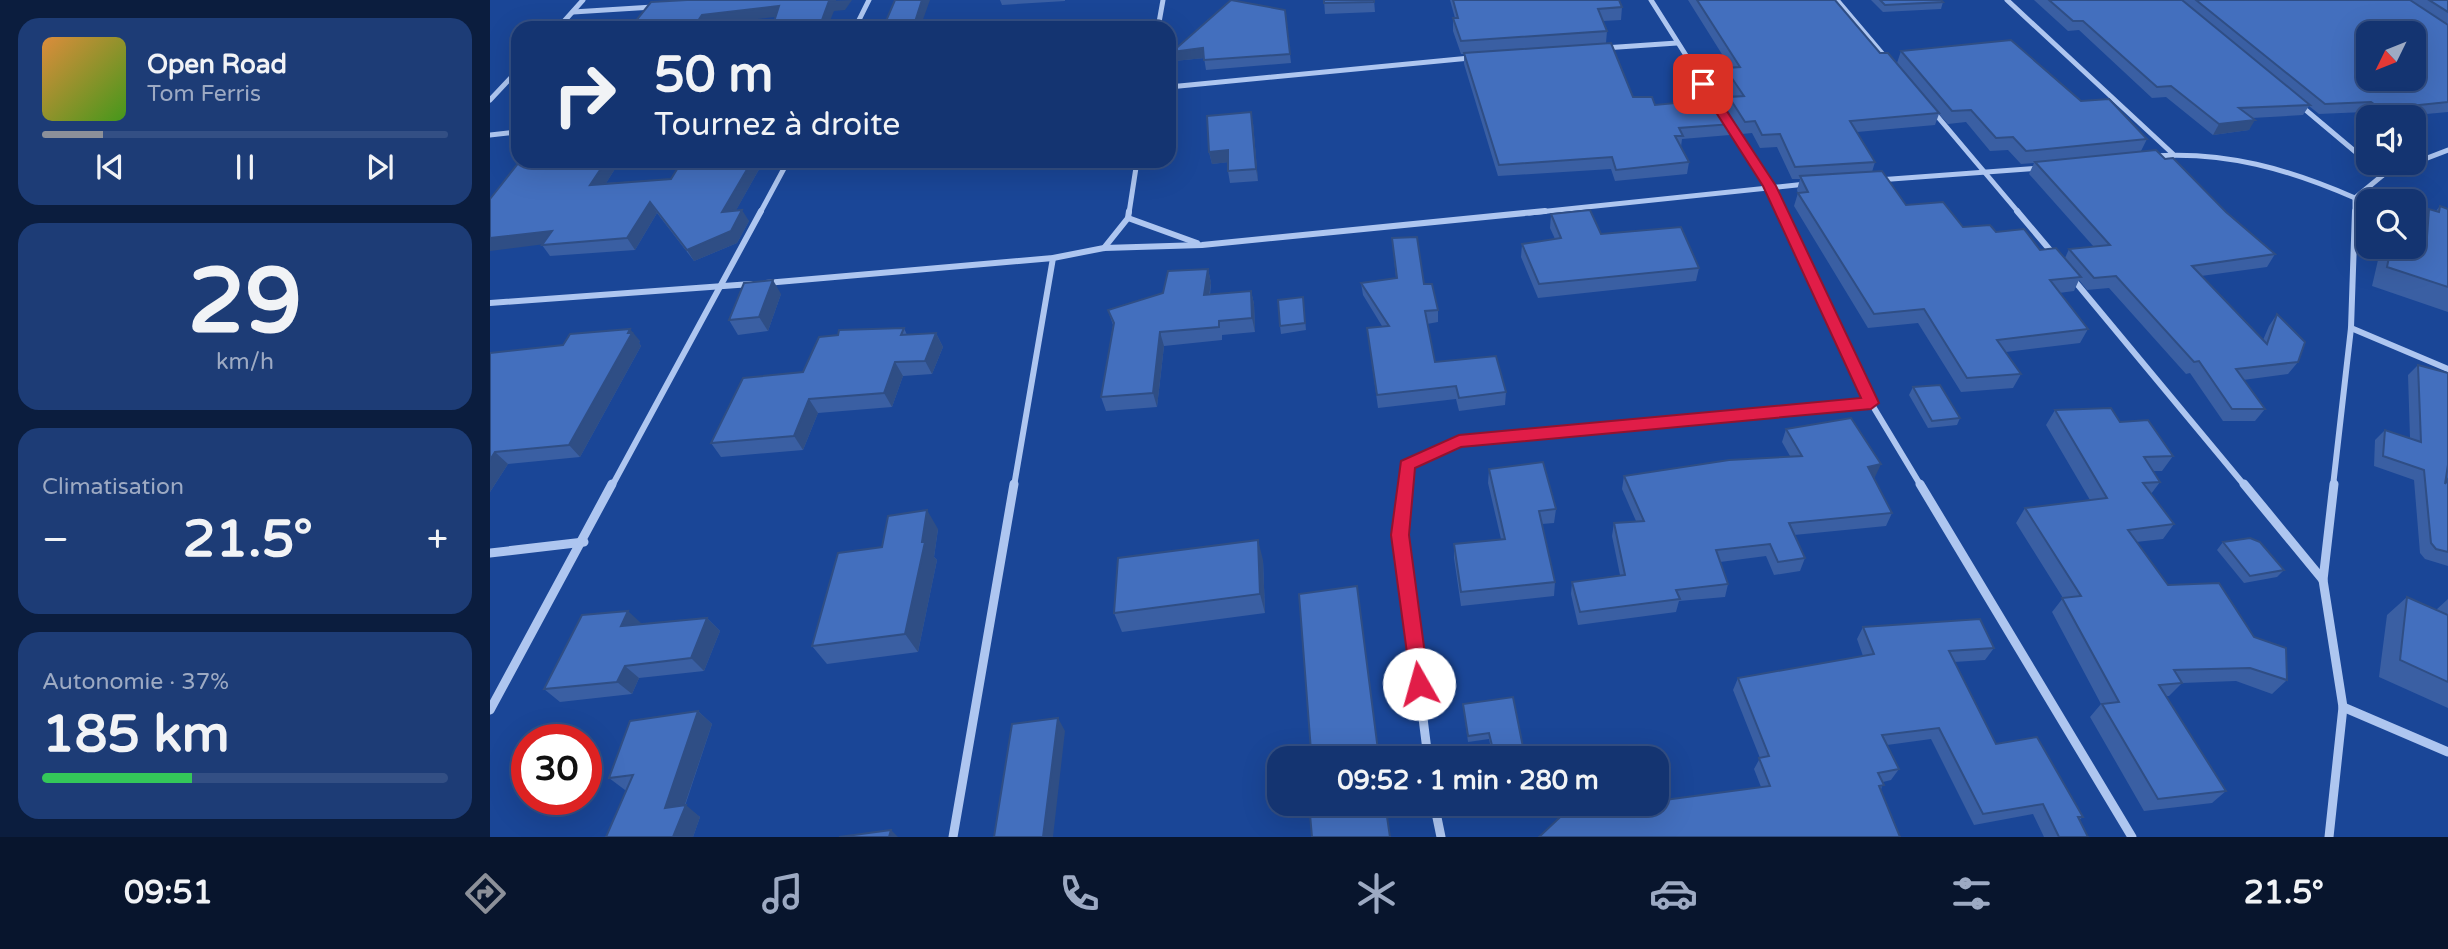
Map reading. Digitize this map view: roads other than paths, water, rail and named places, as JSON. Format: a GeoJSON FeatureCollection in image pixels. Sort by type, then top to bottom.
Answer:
{"type":"FeatureCollection","features":[{"type":"Feature","properties":{"kind":"street"},"geometry":{"type":"LineString","coordinates":[[565,21],[583,0]]}},
{"type":"Feature","properties":{"kind":"street"},"geometry":{"type":"LineString","coordinates":[[858,21],[869,0]]}},
{"type":"Feature","properties":{"kind":"street"},"geometry":{"type":"LineString","coordinates":[[1159,21],[1163,0]]}},
{"type":"Feature","properties":{"kind":"street"},"geometry":{"type":"LineString","coordinates":[[1651,0],[1769,186],[1871,403],[2132,837]]}},
{"type":"Feature","properties":{"kind":"street"},"geometry":{"type":"LineString","coordinates":[[1837,0],[1890,61]]}},
{"type":"Feature","properties":{"kind":"street"},"geometry":{"type":"LineString","coordinates":[[2007,0],[2173,154]]}},
{"type":"Feature","properties":{"kind":"street"},"geometry":{"type":"LineString","coordinates":[[573,12],[654,7]]}},
{"type":"Feature","properties":{"kind":"street"},"geometry":{"type":"LineString","coordinates":[[1596,49],[1677,43]]}},
{"type":"Feature","properties":{"kind":"street"},"geometry":{"type":"LineString","coordinates":[[1176,86],[1353,67],[1474,58]]}},
{"type":"Feature","properties":{"kind":"street"},"geometry":{"type":"LineString","coordinates":[[490,100],[511,78]]}},
{"type":"Feature","properties":{"kind":"street"},"geometry":{"type":"LineString","coordinates":[[1925,102],[2057,259]]}},
{"type":"Feature","properties":{"kind":"street"},"geometry":{"type":"LineString","coordinates":[[2297,103],[2356,152]]}},
{"type":"Feature","properties":{"kind":"street"},"geometry":{"type":"LineString","coordinates":[[490,135],[511,133]]}},
{"type":"Feature","properties":{"kind":"street"},"geometry":{"type":"LineString","coordinates":[[2426,158],[2448,150]]}},
{"type":"Feature","properties":{"kind":"street"},"geometry":{"type":"LineString","coordinates":[[2146,157],[2173,154],[2242,157],[2295,171],[2356,198],[2351,328],[2323,580],[2343,707],[2329,837]]}},
{"type":"Feature","properties":{"kind":"street"},"geometry":{"type":"LineString","coordinates":[[1864,181],[2052,166]]}},
{"type":"Feature","properties":{"kind":"street"},"geometry":{"type":"LineString","coordinates":[[490,710],[584,542],[784,168]]}},
{"type":"Feature","properties":{"kind":"street"},"geometry":{"type":"LineString","coordinates":[[1104,248],[1128,218],[1136,168]]}},
{"type":"Feature","properties":{"kind":"street"},"geometry":{"type":"LineString","coordinates":[[2367,189],[2383,175]]}},
{"type":"Feature","properties":{"kind":"street"},"geometry":{"type":"LineString","coordinates":[[490,303],[720,287],[1053,258],[1104,248],[1202,245],[1769,186],[1810,184]]}},
{"type":"Feature","properties":{"kind":"street"},"geometry":{"type":"LineString","coordinates":[[1128,218],[1202,245]]}},
{"type":"Feature","properties":{"kind":"street"},"geometry":{"type":"LineString","coordinates":[[953,837],[1053,258]]}},
{"type":"Feature","properties":{"kind":"street"},"geometry":{"type":"LineString","coordinates":[[2066,270],[2323,580]]}},
{"type":"Feature","properties":{"kind":"street"},"geometry":{"type":"LineString","coordinates":[[2351,328],[2448,369]]}},
{"type":"Feature","properties":{"kind":"street"},"geometry":{"type":"LineString","coordinates":[[1426,746],[1400,535],[1407,465],[1459,441],[1871,403]]}},
{"type":"Feature","properties":{"kind":"street"},"geometry":{"type":"LineString","coordinates":[[490,553],[584,542]]}},
{"type":"Feature","properties":{"kind":"street"},"geometry":{"type":"LineString","coordinates":[[2343,707],[2448,752]]}},
{"type":"Feature","properties":{"kind":"street"},"geometry":{"type":"LineString","coordinates":[[1437,816],[1441,837]]}}]}
